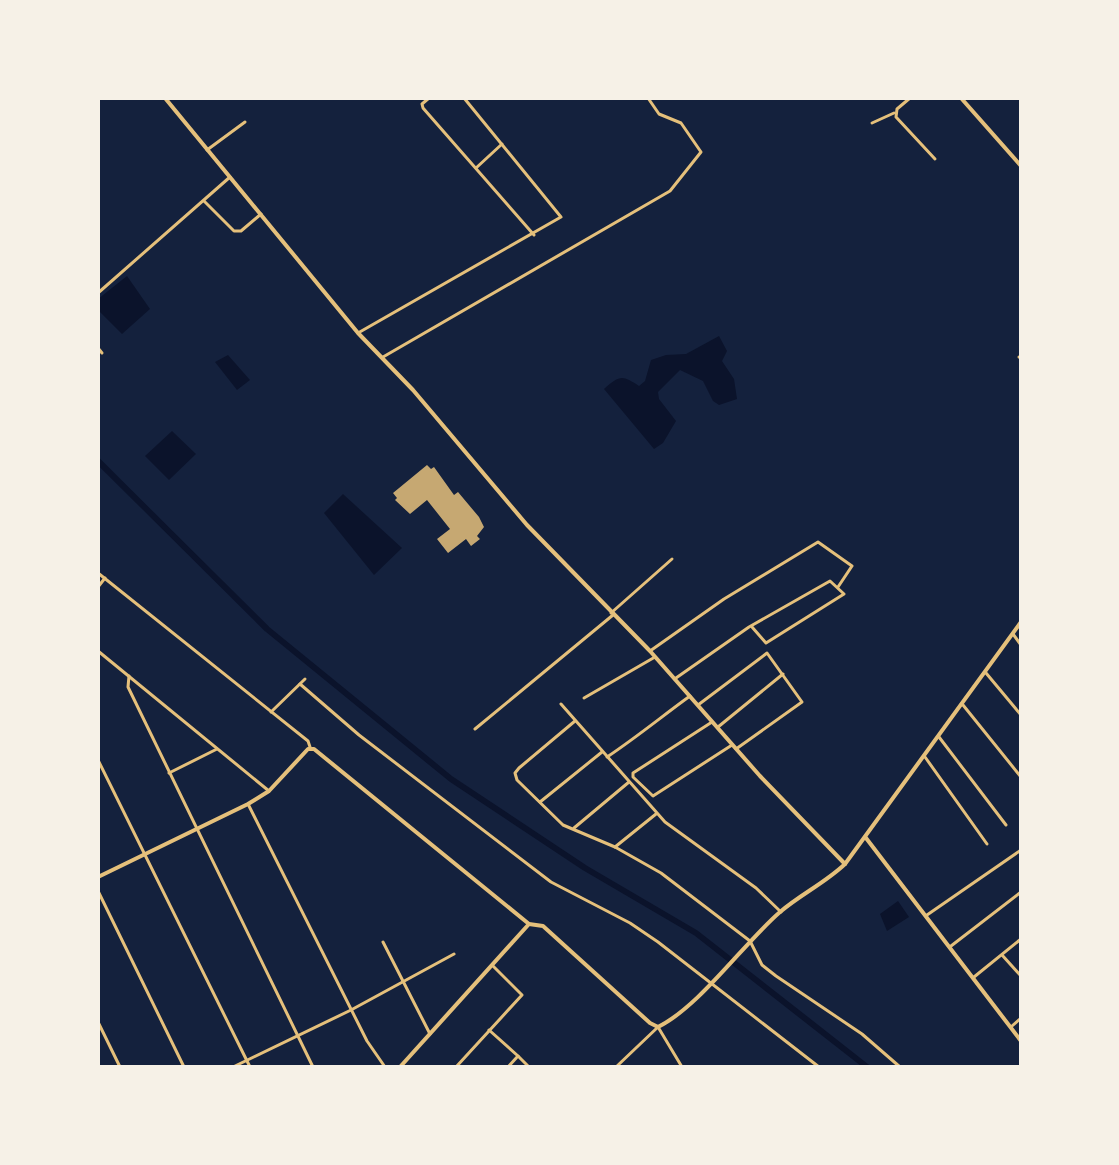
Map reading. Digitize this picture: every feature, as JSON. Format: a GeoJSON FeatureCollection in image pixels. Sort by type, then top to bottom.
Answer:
{"type":"FeatureCollection","features":[{"type":"Feature","properties":{"kind":"street"},"geometry":{"type":"LineString","coordinates":[[165,98],[358,333],[527,525],[650,651],[734,747],[845,864]]}},
{"type":"Feature","properties":{"kind":"street"},"geometry":{"type":"LineString","coordinates":[[429,98],[422,104],[423,108],[534,235]]}},
{"type":"Feature","properties":{"kind":"street"},"geometry":{"type":"LineString","coordinates":[[358,333],[534,235],[559,219],[562,213],[464,98]]}},
{"type":"Feature","properties":{"kind":"street"},"geometry":{"type":"LineString","coordinates":[[381,358],[670,191],[701,152],[681,123],[659,114],[648,98]]}},
{"type":"Feature","properties":{"kind":"street"},"geometry":{"type":"LineString","coordinates":[[872,123],[896,113],[910,98]]}},
{"type":"Feature","properties":{"kind":"street"},"geometry":{"type":"LineString","coordinates":[[961,98],[1021,166]]}},
{"type":"Feature","properties":{"kind":"street"},"geometry":{"type":"LineString","coordinates":[[896,113],[935,159]]}},
{"type":"Feature","properties":{"kind":"street"},"geometry":{"type":"LineString","coordinates":[[207,150],[245,122]]}},
{"type":"Feature","properties":{"kind":"street"},"geometry":{"type":"LineString","coordinates":[[475,169],[502,144]]}},
{"type":"Feature","properties":{"kind":"street"},"geometry":{"type":"LineString","coordinates":[[98,293],[230,177]]}},
{"type":"Feature","properties":{"kind":"street"},"geometry":{"type":"LineString","coordinates":[[204,201],[234,231],[241,231],[261,214]]}},
{"type":"Feature","properties":{"kind":"street"},"geometry":{"type":"LineString","coordinates":[[98,348],[102,353]]}},
{"type":"Feature","properties":{"kind":"street"},"geometry":{"type":"LineString","coordinates":[[650,651],[724,599],[818,542],[852,566],[838,587]]}},
{"type":"Feature","properties":{"kind":"street"},"geometry":{"type":"LineString","coordinates":[[475,729],[612,614],[672,559]]}},
{"type":"Feature","properties":{"kind":"street"},"geometry":{"type":"LineString","coordinates":[[98,573],[529,924],[543,926],[658,1027],[682,1067]]}},
{"type":"Feature","properties":{"kind":"street"},"geometry":{"type":"LineString","coordinates":[[98,587],[105,578]]}},
{"type":"Feature","properties":{"kind":"street"},"geometry":{"type":"LineString","coordinates":[[675,679],[752,627],[830,581],[838,587],[843,597],[766,643],[752,627]]}},
{"type":"Feature","properties":{"kind":"street"},"geometry":{"type":"LineString","coordinates":[[616,1067],[711,982],[781,912],[824,884],[845,864],[1021,622]]}},
{"type":"Feature","properties":{"kind":"street"},"geometry":{"type":"LineString","coordinates":[[1013,634],[1021,645]]}},
{"type":"Feature","properties":{"kind":"street"},"geometry":{"type":"LineString","coordinates":[[98,651],[269,791]]}},
{"type":"Feature","properties":{"kind":"street"},"geometry":{"type":"LineString","coordinates":[[698,705],[763,653],[783,674],[802,704],[653,796],[648,795],[633,773],[712,722]]}},
{"type":"Feature","properties":{"kind":"street"},"geometry":{"type":"LineString","coordinates":[[584,698],[655,657]]}},
{"type":"Feature","properties":{"kind":"street"},"geometry":{"type":"LineString","coordinates":[[986,673],[1021,715]]}},
{"type":"Feature","properties":{"kind":"street"},"geometry":{"type":"LineString","coordinates":[[717,728],[783,674]]}},
{"type":"Feature","properties":{"kind":"street"},"geometry":{"type":"LineString","coordinates":[[129,676],[128,687],[313,1067]]}},
{"type":"Feature","properties":{"kind":"street"},"geometry":{"type":"LineString","coordinates":[[271,712],[305,679]]}},
{"type":"Feature","properties":{"kind":"street"},"geometry":{"type":"LineString","coordinates":[[300,684],[359,735],[551,882],[630,923],[819,1067]]}},
{"type":"Feature","properties":{"kind":"street"},"geometry":{"type":"LineString","coordinates":[[607,757],[654,726],[659,717],[690,696]]}},
{"type":"Feature","properties":{"kind":"street"},"geometry":{"type":"LineString","coordinates":[[561,704],[657,813],[756,888],[781,912]]}},
{"type":"Feature","properties":{"kind":"street"},"geometry":{"type":"LineString","coordinates":[[963,705],[1021,777]]}},
{"type":"Feature","properties":{"kind":"street"},"geometry":{"type":"LineString","coordinates":[[575,721],[515,773],[517,780],[563,825],[615,847],[661,873],[748,943],[762,965],[862,1034],[900,1067]]}},
{"type":"Feature","properties":{"kind":"street"},"geometry":{"type":"LineString","coordinates":[[939,737],[1006,825]]}},
{"type":"Feature","properties":{"kind":"street"},"geometry":{"type":"LineString","coordinates":[[98,877],[248,804],[269,791],[310,748]]}},
{"type":"Feature","properties":{"kind":"street"},"geometry":{"type":"LineString","coordinates":[[169,773],[217,749]]}},
{"type":"Feature","properties":{"kind":"street"},"geometry":{"type":"LineString","coordinates":[[540,802],[602,752]]}},
{"type":"Feature","properties":{"kind":"street"},"geometry":{"type":"LineString","coordinates":[[925,757],[987,844]]}},
{"type":"Feature","properties":{"kind":"street"},"geometry":{"type":"LineString","coordinates":[[98,760],[250,1067]]}},
{"type":"Feature","properties":{"kind":"street"},"geometry":{"type":"LineString","coordinates":[[574,828],[629,782]]}},
{"type":"Feature","properties":{"kind":"street"},"geometry":{"type":"LineString","coordinates":[[248,804],[351,1010],[385,1067]]}},
{"type":"Feature","properties":{"kind":"street"},"geometry":{"type":"LineString","coordinates":[[615,847],[657,813]]}},
{"type":"Feature","properties":{"kind":"street"},"geometry":{"type":"LineString","coordinates":[[866,838],[1021,1041]]}},
{"type":"Feature","properties":{"kind":"street"},"geometry":{"type":"LineString","coordinates":[[927,915],[1021,850]]}},
{"type":"Feature","properties":{"kind":"street"},"geometry":{"type":"LineString","coordinates":[[98,891],[184,1067]]}},
{"type":"Feature","properties":{"kind":"street"},"geometry":{"type":"LineString","coordinates":[[951,946],[1021,892]]}},
{"type":"Feature","properties":{"kind":"street"},"geometry":{"type":"LineString","coordinates":[[404,1066],[529,924]]}},
{"type":"Feature","properties":{"kind":"street"},"geometry":{"type":"LineString","coordinates":[[974,977],[1021,939]]}},
{"type":"Feature","properties":{"kind":"street"},"geometry":{"type":"LineString","coordinates":[[383,942],[430,1034]]}},
{"type":"Feature","properties":{"kind":"street"},"geometry":{"type":"LineString","coordinates":[[233,1067],[351,1010],[454,954]]}},
{"type":"Feature","properties":{"kind":"street"},"geometry":{"type":"LineString","coordinates":[[1002,955],[1021,976]]}},
{"type":"Feature","properties":{"kind":"street"},"geometry":{"type":"LineString","coordinates":[[456,1067],[522,995],[491,964]]}},
{"type":"Feature","properties":{"kind":"street"},"geometry":{"type":"LineString","coordinates":[[1011,1027],[1021,1018]]}},
{"type":"Feature","properties":{"kind":"street"},"geometry":{"type":"LineString","coordinates":[[98,1022],[120,1067]]}},
{"type":"Feature","properties":{"kind":"street"},"geometry":{"type":"LineString","coordinates":[[489,1030],[529,1067]]}},
{"type":"Feature","properties":{"kind":"street"},"geometry":{"type":"LineString","coordinates":[[508,1067],[518,1056]]}},
{"type":"Feature","properties":{"kind":"water"},"geometry":{"type":"Polygon","coordinates":[[[127,276],[150,309],[122,334],[98,310],[98,299],[127,276]]]}},
{"type":"Feature","properties":{"kind":"water"},"geometry":{"type":"Polygon","coordinates":[[[719,336],[727,351],[722,361],[734,379],[737,399],[719,405],[713,401],[703,381],[680,370],[658,392],[659,399],[676,421],[663,443],[654,449],[604,389],[621,378],[639,386],[645,381],[651,360],[686,354],[719,336]]]}},
{"type":"Feature","properties":{"kind":"water"},"geometry":{"type":"Polygon","coordinates":[[[228,355],[250,380],[237,390],[215,362],[228,355]]]}},
{"type":"Feature","properties":{"kind":"water"},"geometry":{"type":"Polygon","coordinates":[[[172,431],[196,454],[169,480],[145,456],[172,431]]]}},
{"type":"Feature","properties":{"kind":"water"},"geometry":{"type":"Polygon","coordinates":[[[343,494],[402,548],[374,575],[324,513],[343,494]]]}},
{"type":"Feature","properties":{"kind":"water"},"geometry":{"type":"Polygon","coordinates":[[[898,901],[909,917],[887,931],[880,914],[898,901]]]}},
{"type":"Feature","properties":{"kind":"building"},"geometry":{"type":"Polygon","coordinates":[[[427,465],[431,469],[434,467],[454,495],[458,492],[479,517],[484,527],[477,536],[480,539],[471,546],[466,539],[448,553],[437,539],[450,529],[427,500],[410,514],[395,500],[397,498],[393,493],[427,465]]]}},
{"type":"Feature","properties":{"kind":"waterway"},"geometry":{"type":"LineString","coordinates":[[98,461],[267,629],[451,779],[585,868],[696,933],[867,1067]]}}]}
